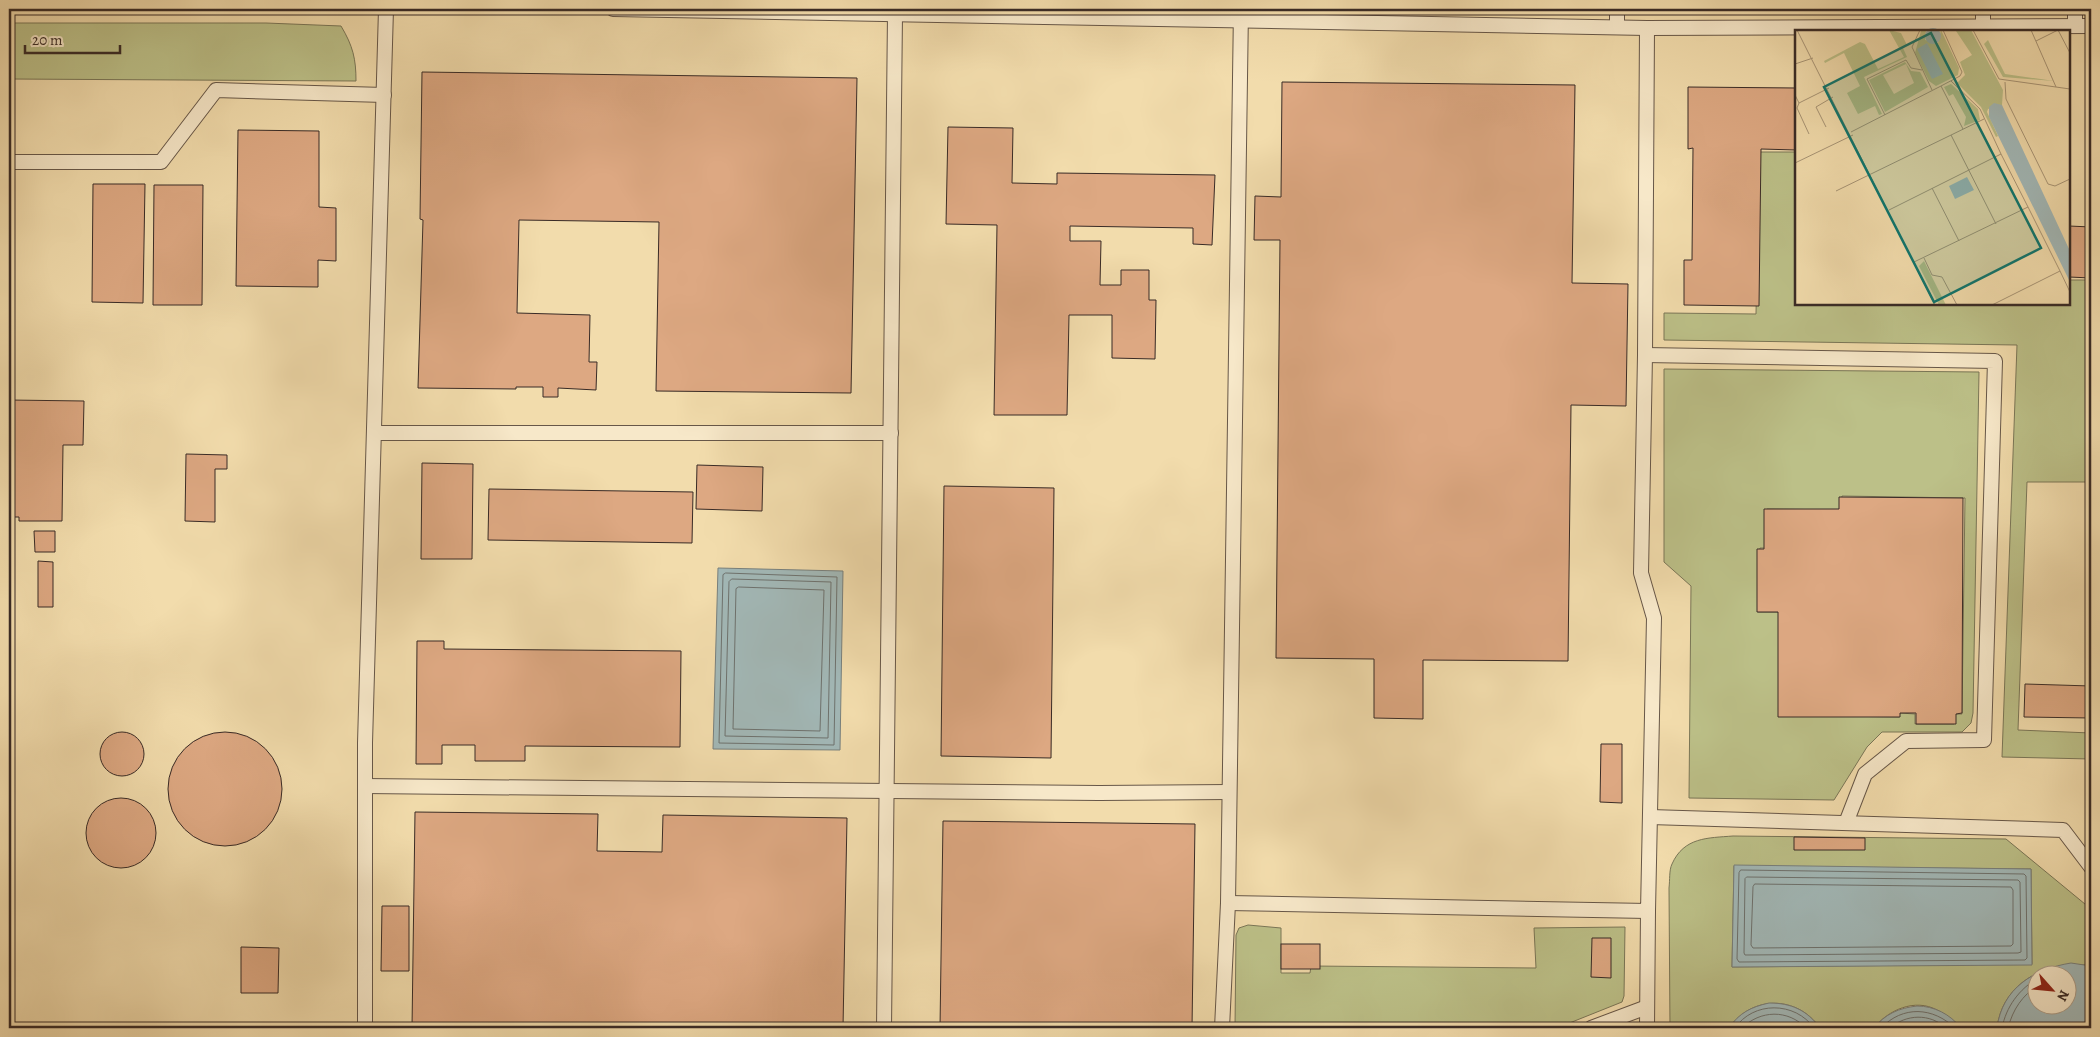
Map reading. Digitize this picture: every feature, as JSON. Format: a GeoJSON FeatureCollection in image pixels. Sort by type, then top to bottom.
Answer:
{"type":"FeatureCollection","features":[{"type":"Feature","properties":{"kind":"lane"},"geometry":{"type":"LineString","coordinates":[[365,1028],[365,786],[386,9]]}},
{"type":"Feature","properties":{"kind":"lane"},"geometry":{"type":"LineString","coordinates":[[613,9],[896,14],[1241,14],[1647,28],[1983,28],[2091,26]]}},
{"type":"Feature","properties":{"kind":"lane"},"geometry":{"type":"LineString","coordinates":[[1617,9],[1617,27]]}},
{"type":"Feature","properties":{"kind":"lane"},"geometry":{"type":"LineString","coordinates":[[1983,9],[1983,28]]}},
{"type":"Feature","properties":{"kind":"lane"},"geometry":{"type":"LineString","coordinates":[[2074,9],[2074,26]]}},
{"type":"Feature","properties":{"kind":"lane"},"geometry":{"type":"LineString","coordinates":[[884,1028],[896,14]]}},
{"type":"Feature","properties":{"kind":"lane"},"geometry":{"type":"LineString","coordinates":[[1222,1028],[1228,902],[1241,14]]}},
{"type":"Feature","properties":{"kind":"lane"},"geometry":{"type":"LineString","coordinates":[[1647,28],[1645,355],[1641,573],[1654,618],[1647,1028]]}},
{"type":"Feature","properties":{"kind":"lane"},"geometry":{"type":"LineString","coordinates":[[9,162],[161,162],[216,90],[384,95]]}},
{"type":"Feature","properties":{"kind":"lane"},"geometry":{"type":"LineString","coordinates":[[1645,355],[1996,361],[1984,740],[1906,741],[1865,774],[1846,823]]}},
{"type":"Feature","properties":{"kind":"lane"},"geometry":{"type":"LineString","coordinates":[[374,433],[891,433]]}},
{"type":"Feature","properties":{"kind":"lane"},"geometry":{"type":"LineString","coordinates":[[365,786],[1089,793],[1229,792]]}},
{"type":"Feature","properties":{"kind":"lane"},"geometry":{"type":"LineString","coordinates":[[1650,817],[2063,830],[2091,867]]}},
{"type":"Feature","properties":{"kind":"lane"},"geometry":{"type":"LineString","coordinates":[[1228,902],[1648,911]]}},
{"type":"Feature","properties":{"kind":"lane"},"geometry":{"type":"LineString","coordinates":[[1591,1028],[1647,1007]]}},
{"type":"Feature","properties":{"kind":"green space"},"geometry":{"type":"Polygon","coordinates":[[[9,23],[266,23],[341,26],[353,53],[356,81],[9,79],[9,23]]]}},
{"type":"Feature","properties":{"kind":"green space"},"geometry":{"type":"Polygon","coordinates":[[[1759,152],[1795,152],[1795,305],[2070,305],[2070,280],[2091,280],[2091,482],[2027,482],[2018,730],[2091,733],[2091,759],[2002,757],[2017,345],[1664,340],[1664,313],[1756,314],[1759,152]]]}},
{"type":"Feature","properties":{"kind":"green space"},"geometry":{"type":"Polygon","coordinates":[[[1664,369],[1979,372],[1973,713],[1971,723],[1962,732],[1882,732],[1867,747],[1834,800],[1689,798],[1691,586],[1664,562],[1664,369]],[[1842,496],[1842,510],[1767,509],[1766,548],[1760,548],[1758,612],[1780,612],[1779,715],[1899,717],[1900,713],[1915,714],[1915,724],[1954,724],[1954,714],[1962,714],[1965,498],[1842,496]]]}},
{"type":"Feature","properties":{"kind":"green space"},"geometry":{"type":"Polygon","coordinates":[[[1733,836],[2006,839],[2091,909],[2091,966],[2078,964],[2032,964],[2031,869],[1734,866],[1732,967],[2028,964],[2028,979],[2013,991],[2005,1002],[1997,1028],[1964,1029],[1940,1012],[1920,1005],[1894,1011],[1874,1028],[1820,1028],[1799,1009],[1774,1003],[1750,1009],[1729,1028],[1670,1028],[1669,888],[1671,866],[1683,849],[1690,844],[1706,839],[1733,836]]]}},
{"type":"Feature","properties":{"kind":"green space"},"geometry":{"type":"Polygon","coordinates":[[[1248,925],[1281,928],[1281,973],[1310,973],[1311,966],[1536,968],[1534,928],[1625,927],[1624,996],[1622,1002],[1557,1028],[1235,1028],[1236,935],[1239,928],[1248,925]]]}},
{"type":"Feature","properties":{"kind":"water"},"geometry":{"type":"Polygon","coordinates":[[[718,568],[843,571],[840,750],[713,749],[718,568]]]}},
{"type":"Feature","properties":{"kind":"water"},"geometry":{"type":"Polygon","coordinates":[[[1734,865],[2031,869],[2032,964],[1732,967],[1734,865]]]}},
{"type":"Feature","properties":{"kind":"water"},"geometry":{"type":"Polygon","coordinates":[[[2078,964],[2091,966],[2091,1028],[1997,1028],[2005,1002],[2022,983],[2028,979],[2028,1014],[2078,1014],[2078,964]]]}},
{"type":"Feature","properties":{"kind":"water"},"geometry":{"type":"Polygon","coordinates":[[[1769,1003],[1784,1004],[1798,1009],[1810,1016],[1820,1028],[1729,1028],[1746,1011],[1769,1003]]]}},
{"type":"Feature","properties":{"kind":"water"},"geometry":{"type":"Polygon","coordinates":[[[1930,1007],[1941,1012],[1961,1028],[1874,1028],[1893,1013],[1904,1008],[1930,1007]]]}},
{"type":"Feature","properties":{"kind":"building"},"geometry":{"type":"Polygon","coordinates":[[[422,72],[857,78],[851,393],[656,391],[659,222],[519,220],[517,313],[590,315],[589,362],[597,362],[596,390],[558,388],[558,397],[543,397],[543,387],[516,387],[516,389],[418,388],[423,220],[420,219],[422,72]]]}},
{"type":"Feature","properties":{"kind":"building"},"geometry":{"type":"Polygon","coordinates":[[[1282,82],[1575,85],[1572,283],[1628,284],[1626,406],[1571,405],[1568,661],[1423,660],[1423,719],[1374,718],[1374,659],[1276,658],[1280,240],[1254,240],[1255,196],[1281,197],[1282,82]]]}},
{"type":"Feature","properties":{"kind":"building"},"geometry":{"type":"Polygon","coordinates":[[[1688,87],[1795,88],[1795,150],[1761,149],[1759,306],[1684,305],[1684,260],[1692,260],[1693,148],[1688,149],[1688,87]]]}},
{"type":"Feature","properties":{"kind":"building"},"geometry":{"type":"Polygon","coordinates":[[[948,127],[1013,128],[1012,183],[1057,184],[1057,173],[1215,175],[1212,245],[1193,244],[1193,228],[1070,226],[1070,241],[1101,241],[1100,285],[1121,285],[1121,270],[1149,270],[1149,300],[1156,300],[1155,359],[1112,358],[1112,315],[1069,315],[1067,415],[994,415],[997,225],[946,224],[948,127]]]}},
{"type":"Feature","properties":{"kind":"building"},"geometry":{"type":"Polygon","coordinates":[[[238,130],[319,131],[319,207],[336,208],[336,261],[318,260],[318,287],[236,286],[238,130]]]}},
{"type":"Feature","properties":{"kind":"building"},"geometry":{"type":"Polygon","coordinates":[[[93,184],[145,184],[143,303],[92,302],[93,184]]]}},
{"type":"Feature","properties":{"kind":"building"},"geometry":{"type":"Polygon","coordinates":[[[154,185],[203,185],[202,305],[153,305],[154,185]]]}},
{"type":"Feature","properties":{"kind":"building"},"geometry":{"type":"Polygon","coordinates":[[[2070,226],[2091,227],[2091,278],[2070,277],[2070,226]]]}},
{"type":"Feature","properties":{"kind":"building"},"geometry":{"type":"Polygon","coordinates":[[[9,400],[84,401],[83,445],[63,445],[62,521],[19,521],[19,517],[9,517],[9,400]]]}},
{"type":"Feature","properties":{"kind":"building"},"geometry":{"type":"Polygon","coordinates":[[[186,454],[227,455],[227,469],[215,469],[215,522],[185,521],[186,454]]]}},
{"type":"Feature","properties":{"kind":"building"},"geometry":{"type":"Polygon","coordinates":[[[422,463],[473,464],[472,559],[421,559],[422,463]]]}},
{"type":"Feature","properties":{"kind":"building"},"geometry":{"type":"Polygon","coordinates":[[[697,465],[763,467],[762,511],[696,509],[697,465]]]}},
{"type":"Feature","properties":{"kind":"building"},"geometry":{"type":"Polygon","coordinates":[[[944,486],[1054,488],[1051,758],[941,756],[944,486]]]}},
{"type":"Feature","properties":{"kind":"building"},"geometry":{"type":"Polygon","coordinates":[[[489,489],[693,492],[692,543],[488,540],[489,489]]]}},
{"type":"Feature","properties":{"kind":"building"},"geometry":{"type":"Polygon","coordinates":[[[1839,497],[1963,498],[1962,713],[1956,714],[1956,724],[1916,724],[1916,713],[1900,713],[1900,717],[1778,717],[1778,612],[1757,612],[1757,549],[1764,549],[1764,509],[1839,509],[1839,497]]]}},
{"type":"Feature","properties":{"kind":"building"},"geometry":{"type":"Polygon","coordinates":[[[34,531],[55,531],[55,552],[35,552],[34,531]]]}},
{"type":"Feature","properties":{"kind":"building"},"geometry":{"type":"Polygon","coordinates":[[[38,561],[53,562],[53,607],[38,607],[38,561]]]}},
{"type":"Feature","properties":{"kind":"building"},"geometry":{"type":"Polygon","coordinates":[[[417,641],[444,641],[444,649],[681,651],[680,747],[525,746],[525,761],[475,761],[475,745],[442,745],[442,764],[416,764],[417,641]]]}},
{"type":"Feature","properties":{"kind":"building"},"geometry":{"type":"Polygon","coordinates":[[[2025,684],[2091,686],[2091,718],[2024,717],[2025,684]]]}},
{"type":"Feature","properties":{"kind":"building"},"geometry":{"type":"Polygon","coordinates":[[[122,732],[134,736],[140,742],[144,754],[140,766],[134,772],[122,776],[110,772],[104,766],[100,754],[104,742],[110,736],[122,732]]]}},
{"type":"Feature","properties":{"kind":"building"},"geometry":{"type":"Polygon","coordinates":[[[225,732],[247,736],[266,748],[278,767],[282,789],[278,811],[266,830],[247,842],[225,846],[203,842],[184,830],[172,811],[168,789],[172,767],[184,748],[203,736],[225,732]]]}},
{"type":"Feature","properties":{"kind":"building"},"geometry":{"type":"Polygon","coordinates":[[[1601,744],[1622,744],[1622,803],[1600,802],[1601,744]]]}},
{"type":"Feature","properties":{"kind":"building"},"geometry":{"type":"Polygon","coordinates":[[[121,798],[134,801],[146,808],[153,820],[156,833],[153,846],[146,858],[134,865],[121,868],[108,865],[96,858],[89,846],[86,833],[89,820],[96,808],[108,801],[121,798]]]}},
{"type":"Feature","properties":{"kind":"building"},"geometry":{"type":"Polygon","coordinates":[[[415,812],[598,814],[597,851],[662,852],[663,815],[847,818],[843,1028],[412,1028],[415,812]]]}},
{"type":"Feature","properties":{"kind":"building"},"geometry":{"type":"Polygon","coordinates":[[[943,821],[1195,824],[1192,1028],[940,1028],[943,821]]]}},
{"type":"Feature","properties":{"kind":"building"},"geometry":{"type":"Polygon","coordinates":[[[1794,837],[1865,838],[1865,850],[1794,850],[1794,837]]]}},
{"type":"Feature","properties":{"kind":"building"},"geometry":{"type":"Polygon","coordinates":[[[382,906],[409,906],[409,971],[381,971],[382,906]]]}},
{"type":"Feature","properties":{"kind":"building"},"geometry":{"type":"Polygon","coordinates":[[[1592,938],[1611,938],[1611,978],[1591,977],[1592,938]]]}},
{"type":"Feature","properties":{"kind":"building"},"geometry":{"type":"Polygon","coordinates":[[[1281,944],[1320,944],[1320,969],[1281,969],[1281,944]]]}},
{"type":"Feature","properties":{"kind":"building"},"geometry":{"type":"Polygon","coordinates":[[[241,947],[279,948],[278,993],[241,993],[241,947]]]}}]}
